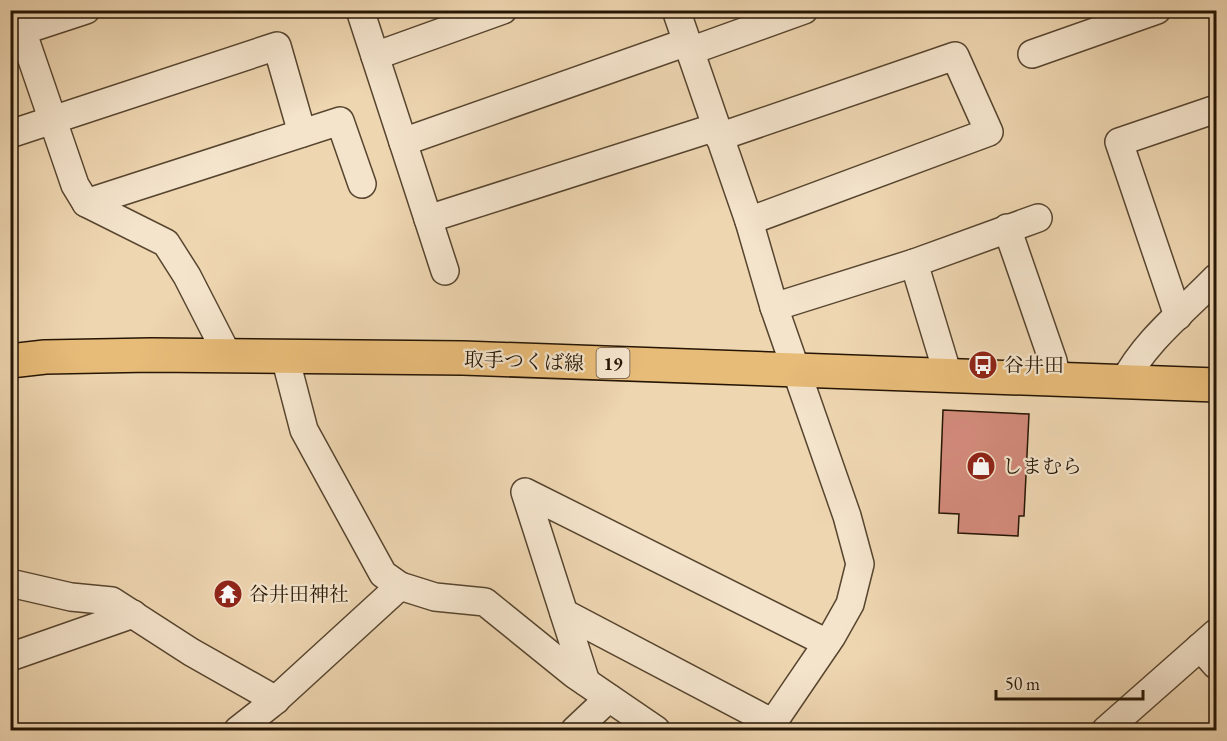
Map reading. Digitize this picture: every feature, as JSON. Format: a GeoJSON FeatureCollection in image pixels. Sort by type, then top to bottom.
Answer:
{"type":"FeatureCollection","features":[{"type":"Feature","properties":{"kind":"main road","name":"取手つくば線"},"geometry":{"type":"LineString","coordinates":[[10,361],[72,356],[151,355],[463,358],[1216,385]]}},
{"type":"Feature","properties":{"kind":"street"},"geometry":{"type":"LineString","coordinates":[[86,10],[19,21],[75,185],[86,202],[166,243],[187,276],[228,356]]}},
{"type":"Feature","properties":{"kind":"street"},"geometry":{"type":"LineString","coordinates":[[360,10],[445,271]]}},
{"type":"Feature","properties":{"kind":"street"},"geometry":{"type":"LineString","coordinates":[[375,56],[503,10]]}},
{"type":"Feature","properties":{"kind":"street"},"geometry":{"type":"LineString","coordinates":[[564,613],[770,727],[827,643],[850,604],[860,564],[847,516],[774,308],[749,221],[676,10]]}},
{"type":"Feature","properties":{"kind":"street"},"geometry":{"type":"LineString","coordinates":[[403,142],[688,46],[804,10]]}},
{"type":"Feature","properties":{"kind":"street"},"geometry":{"type":"LineString","coordinates":[[1032,54],[1157,10]]}},
{"type":"Feature","properties":{"kind":"street"},"geometry":{"type":"LineString","coordinates":[[10,134],[277,46],[302,133]]}},
{"type":"Feature","properties":{"kind":"street"},"geometry":{"type":"LineString","coordinates":[[428,219],[718,132],[954,56],[989,132],[749,221]]}},
{"type":"Feature","properties":{"kind":"street"},"geometry":{"type":"LineString","coordinates":[[1178,316],[1119,142],[1216,109]]}},
{"type":"Feature","properties":{"kind":"street"},"geometry":{"type":"LineString","coordinates":[[86,202],[340,121],[362,184]]}},
{"type":"Feature","properties":{"kind":"street"},"geometry":{"type":"LineString","coordinates":[[774,308],[914,263],[1038,218]]}},
{"type":"Feature","properties":{"kind":"street"},"geometry":{"type":"LineString","coordinates":[[1006,228],[1053,361],[1057,380]]}},
{"type":"Feature","properties":{"kind":"street"},"geometry":{"type":"LineString","coordinates":[[914,263],[948,375]]}},
{"type":"Feature","properties":{"kind":"street"},"geometry":{"type":"LineString","coordinates":[[1125,382],[1141,355],[1216,278]]}},
{"type":"Feature","properties":{"kind":"street"},"geometry":{"type":"LineString","coordinates":[[285,357],[303,430],[383,574],[400,586],[435,597],[484,602],[586,682],[655,730]]}},
{"type":"Feature","properties":{"kind":"street"},"geometry":{"type":"LineString","coordinates":[[586,682],[525,492],[827,643]]}},
{"type":"Feature","properties":{"kind":"street"},"geometry":{"type":"LineString","coordinates":[[10,583],[71,597],[112,601],[191,652],[276,700]]}},
{"type":"Feature","properties":{"kind":"street"},"geometry":{"type":"LineString","coordinates":[[238,730],[276,700],[400,586]]}},
{"type":"Feature","properties":{"kind":"street"},"geometry":{"type":"LineString","coordinates":[[10,657],[133,614]]}},
{"type":"Feature","properties":{"kind":"street"},"geometry":{"type":"LineString","coordinates":[[1106,730],[1211,648]]}},
{"type":"Feature","properties":{"kind":"street"},"geometry":{"type":"LineString","coordinates":[[575,730],[609,698]]}},
{"type":"Feature","properties":{"kind":"building"},"geometry":{"type":"Polygon","coordinates":[[[943,410],[1029,414],[1024,516],[1019,516],[1018,536],[958,533],[959,514],[939,513],[943,410]]]}},
{"type":"Feature","properties":{"kind":"place","name":"谷井田"},"geometry":{"type":"Point","coordinates":[983,365]}},
{"type":"Feature","properties":{"kind":"place","name":"しまむら"},"geometry":{"type":"Point","coordinates":[981,466]}},
{"type":"Feature","properties":{"kind":"place","name":"谷井田神社"},"geometry":{"type":"Point","coordinates":[228,594]}}]}
